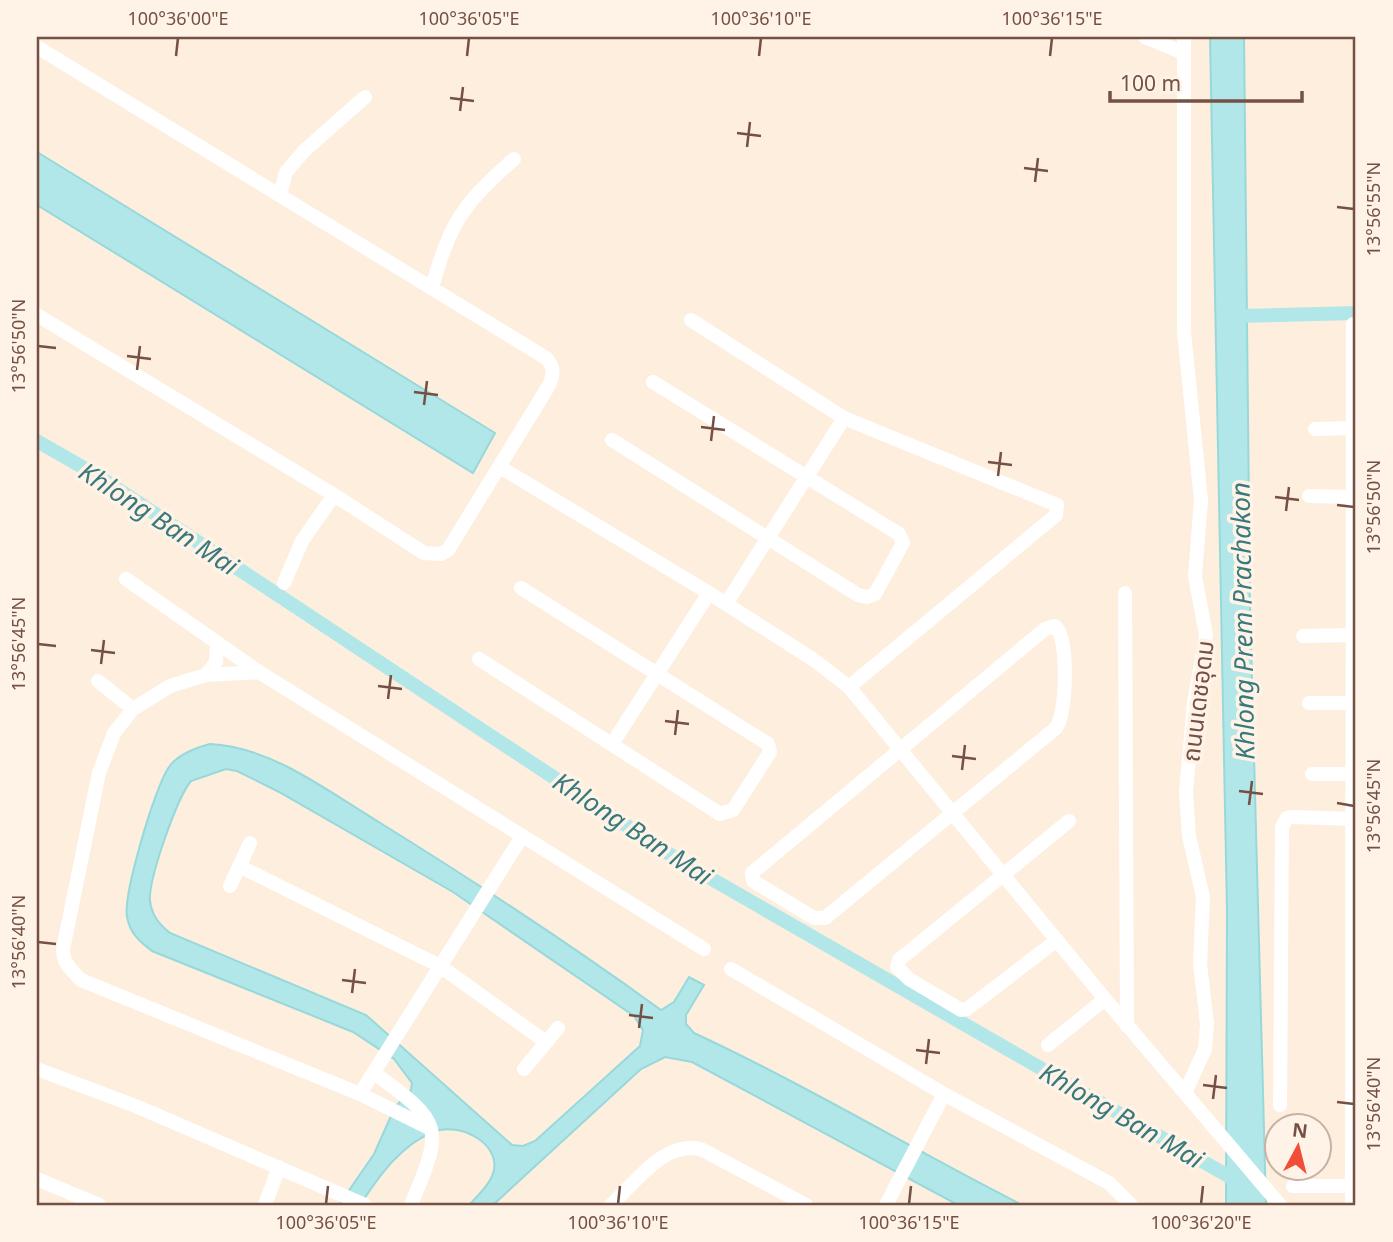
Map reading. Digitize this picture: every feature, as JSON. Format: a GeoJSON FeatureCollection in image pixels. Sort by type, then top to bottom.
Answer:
{"type":"FeatureCollection","features":[{"type":"Feature","properties":{"kind":"street"},"geometry":{"type":"LineString","coordinates":[[1145,37],[1184,53]]}},
{"type":"Feature","properties":{"kind":"street","name":"ถนนเดชอุดม"},"geometry":{"type":"LineString","coordinates":[[1184,37],[1184,332],[1202,510],[1195,576],[1206,635],[1194,703],[1186,803],[1189,836],[1203,897],[1200,964],[1207,1024],[1205,1049],[1185,1093]]}},
{"type":"Feature","properties":{"kind":"street"},"geometry":{"type":"LineString","coordinates":[[37,47],[546,358],[553,368],[548,387],[448,550],[441,554],[424,553],[334,495],[37,315]]}},
{"type":"Feature","properties":{"kind":"street"},"geometry":{"type":"LineString","coordinates":[[280,195],[286,172],[305,150],[365,97]]}},
{"type":"Feature","properties":{"kind":"street"},"geometry":{"type":"LineString","coordinates":[[432,288],[439,258],[456,219],[478,191],[514,159]]}},
{"type":"Feature","properties":{"kind":"street"},"geometry":{"type":"LineString","coordinates":[[691,320],[844,418],[1049,500],[1057,508],[1056,515],[1002,562],[849,687]]}},
{"type":"Feature","properties":{"kind":"street"},"geometry":{"type":"LineString","coordinates":[[1293,1186],[1353,1194],[1354,818],[1350,635],[1354,443],[1353,324]]}},
{"type":"Feature","properties":{"kind":"street"},"geometry":{"type":"LineString","coordinates":[[612,439],[858,596],[867,597],[874,594],[903,543],[902,537],[653,382]]}},
{"type":"Feature","properties":{"kind":"street"},"geometry":{"type":"LineString","coordinates":[[726,604],[844,418]]}},
{"type":"Feature","properties":{"kind":"street"},"geometry":{"type":"LineString","coordinates":[[1315,429],[1353,428]]}},
{"type":"Feature","properties":{"kind":"street"},"geometry":{"type":"LineString","coordinates":[[500,467],[709,593],[814,660],[849,687],[1127,1026],[1280,1205]]}},
{"type":"Feature","properties":{"kind":"street"},"geometry":{"type":"LineString","coordinates":[[284,583],[302,541],[334,495]]}},
{"type":"Feature","properties":{"kind":"street"},"geometry":{"type":"LineString","coordinates":[[1309,496],[1352,497]]}},
{"type":"Feature","properties":{"kind":"street"},"geometry":{"type":"LineString","coordinates":[[126,579],[259,673],[521,838],[704,949]]}},
{"type":"Feature","properties":{"kind":"street"},"geometry":{"type":"LineString","coordinates":[[479,659],[720,814],[733,810],[770,747],[659,673],[521,588]]}},
{"type":"Feature","properties":{"kind":"street"},"geometry":{"type":"LineString","coordinates":[[612,744],[709,593]]}},
{"type":"Feature","properties":{"kind":"street"},"geometry":{"type":"LineString","coordinates":[[1125,593],[1127,1026]]}},
{"type":"Feature","properties":{"kind":"street"},"geometry":{"type":"LineString","coordinates":[[1055,626],[1060,629],[1064,638],[1063,707],[1060,722],[825,918],[814,919],[753,881],[752,873],[901,750],[1045,629],[1055,626]]}},
{"type":"Feature","properties":{"kind":"street"},"geometry":{"type":"LineString","coordinates":[[1303,636],[1350,635]]}},
{"type":"Feature","properties":{"kind":"street"},"geometry":{"type":"LineString","coordinates":[[206,675],[216,662],[217,643]]}},
{"type":"Feature","properties":{"kind":"street"},"geometry":{"type":"LineString","coordinates":[[259,673],[206,675],[170,686],[133,709],[114,733],[99,773],[66,928],[63,957],[68,968],[96,988],[360,1094],[431,1129]]}},
{"type":"Feature","properties":{"kind":"street"},"geometry":{"type":"LineString","coordinates":[[99,681],[133,709]]}},
{"type":"Feature","properties":{"kind":"street"},"geometry":{"type":"LineString","coordinates":[[1310,703],[1351,703]]}},
{"type":"Feature","properties":{"kind":"street"},"geometry":{"type":"LineString","coordinates":[[1312,774],[1352,774]]}},
{"type":"Feature","properties":{"kind":"street"},"geometry":{"type":"LineString","coordinates":[[1280,1105],[1282,827],[1287,818],[1293,817],[1354,818]]}},
{"type":"Feature","properties":{"kind":"street"},"geometry":{"type":"LineString","coordinates":[[1057,940],[967,1009],[961,1010],[898,970],[900,960],[1069,821]]}},
{"type":"Feature","properties":{"kind":"street"},"geometry":{"type":"LineString","coordinates":[[360,1094],[521,838]]}},
{"type":"Feature","properties":{"kind":"street"},"geometry":{"type":"LineString","coordinates":[[230,886],[250,843]]}},
{"type":"Feature","properties":{"kind":"street"},"geometry":{"type":"LineString","coordinates":[[239,866],[440,966],[546,1042]]}},
{"type":"Feature","properties":{"kind":"street"},"geometry":{"type":"LineString","coordinates":[[731,969],[944,1094],[1109,1183],[1131,1205]]}},
{"type":"Feature","properties":{"kind":"street"},"geometry":{"type":"LineString","coordinates":[[1048,1045],[1105,999]]}},
{"type":"Feature","properties":{"kind":"street"},"geometry":{"type":"LineString","coordinates":[[523,1069],[558,1028]]}},
{"type":"Feature","properties":{"kind":"street"},"geometry":{"type":"LineString","coordinates":[[37,1069],[138,1107],[365,1205]]}},
{"type":"Feature","properties":{"kind":"street"},"geometry":{"type":"LineString","coordinates":[[374,1073],[426,1113],[431,1129],[432,1148],[411,1205]]}},
{"type":"Feature","properties":{"kind":"street"},"geometry":{"type":"LineString","coordinates":[[886,1205],[944,1094]]}},
{"type":"Feature","properties":{"kind":"street"},"geometry":{"type":"LineString","coordinates":[[611,1205],[661,1158],[687,1147],[703,1150],[806,1205]]}},
{"type":"Feature","properties":{"kind":"street"},"geometry":{"type":"LineString","coordinates":[[265,1205],[279,1167]]}},
{"type":"Feature","properties":{"kind":"street"},"geometry":{"type":"LineString","coordinates":[[37,1179],[99,1205]]}},
{"type":"Feature","properties":{"kind":"water","name":"Khlong Prem Prachakon"},"geometry":{"type":"Polygon","coordinates":[[[1210,37],[1244,37],[1250,606],[1266,1205],[1226,1205],[1227,911],[1210,37]]]}},
{"type":"Feature","properties":{"kind":"water"},"geometry":{"type":"Polygon","coordinates":[[[37,152],[495,433],[473,473],[37,205],[37,152]]]}},
{"type":"Feature","properties":{"kind":"water"},"geometry":{"type":"Polygon","coordinates":[[[210,744],[256,753],[300,773],[488,891],[661,1010],[674,1002],[689,977],[704,985],[686,1015],[686,1024],[694,1033],[777,1074],[1022,1205],[958,1205],[692,1062],[665,1057],[641,1069],[493,1205],[469,1205],[484,1189],[494,1170],[490,1151],[484,1143],[466,1132],[445,1129],[424,1136],[402,1152],[383,1172],[360,1205],[339,1205],[374,1154],[395,1107],[411,1090],[412,1083],[394,1059],[353,1032],[152,951],[136,936],[128,923],[127,905],[135,865],[163,778],[177,758],[210,744]],[[226,769],[191,781],[171,821],[158,858],[150,901],[157,919],[170,933],[366,1015],[512,1145],[523,1146],[535,1141],[640,1046],[643,1030],[634,1016],[453,892],[279,792],[237,771],[226,769]]]}},
{"type":"Feature","properties":{"kind":"waterway"},"geometry":{"type":"LineString","coordinates":[[1240,316],[1356,313]]}},
{"type":"Feature","properties":{"kind":"waterway","name":"Khlong Ban Mai"},"geometry":{"type":"LineString","coordinates":[[37,441],[98,476],[677,859],[1242,1184]]}}]}
